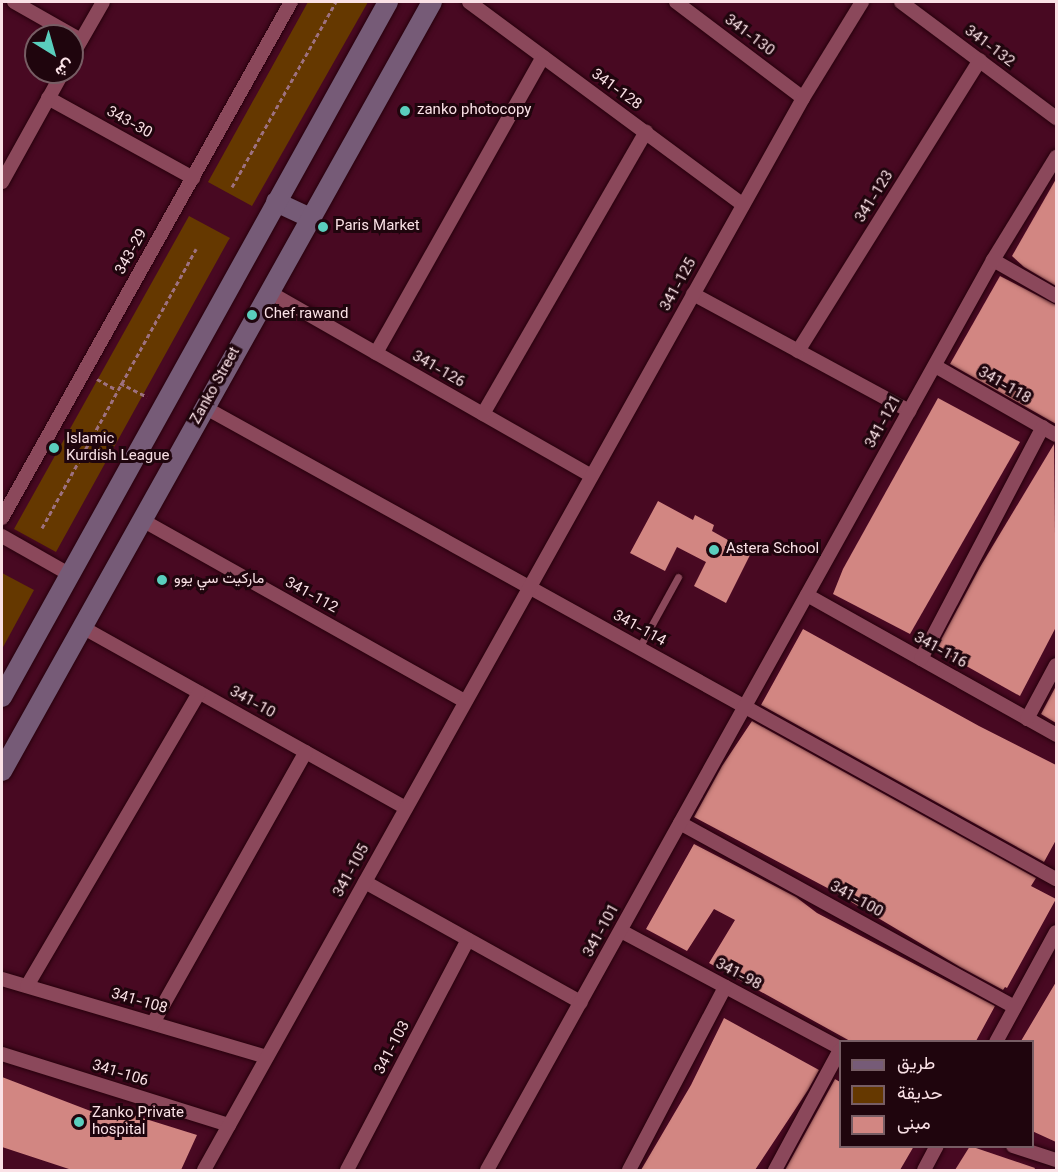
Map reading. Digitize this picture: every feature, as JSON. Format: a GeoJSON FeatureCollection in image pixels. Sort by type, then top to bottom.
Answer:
{"type":"FeatureCollection","features":[{"type":"Feature","properties":{"kind":"main road"},"geometry":{"type":"LineString","coordinates":[[2,696],[388,2]]}},
{"type":"Feature","properties":{"kind":"main road","name":"Zanko Street"},"geometry":{"type":"LineString","coordinates":[[2,771],[432,2]]}},
{"type":"Feature","properties":{"kind":"main road"},"geometry":{"type":"LineString","coordinates":[[276,201],[311,218]]}},
{"type":"Feature","properties":{"kind":"street"},"geometry":{"type":"LineString","coordinates":[[14,2],[53,24]]}},
{"type":"Feature","properties":{"kind":"street"},"geometry":{"type":"LineString","coordinates":[[84,35],[103,2]]}},
{"type":"Feature","properties":{"kind":"street","name":"343-29"},"geometry":{"type":"LineString","coordinates":[[2,518],[291,2]]}},
{"type":"Feature","properties":{"kind":"street","name":"341-128"},"geometry":{"type":"LineString","coordinates":[[469,2],[743,204]]}},
{"type":"Feature","properties":{"kind":"street","name":"341-130"},"geometry":{"type":"LineString","coordinates":[[676,2],[803,98]]}},
{"type":"Feature","properties":{"kind":"street","name":"341-125"},"geometry":{"type":"LineString","coordinates":[[529,587],[803,98],[862,2]]}},
{"type":"Feature","properties":{"kind":"street","name":"341-132"},"geometry":{"type":"LineString","coordinates":[[901,2],[1056,118]]}},
{"type":"Feature","properties":{"kind":"street"},"geometry":{"type":"LineString","coordinates":[[376,353],[543,57]]}},
{"type":"Feature","properties":{"kind":"street","name":"341-123"},"geometry":{"type":"LineString","coordinates":[[798,351],[980,60]]}},
{"type":"Feature","properties":{"kind":"street"},"geometry":{"type":"LineString","coordinates":[[3,175],[56,84]]}},
{"type":"Feature","properties":{"kind":"street","name":"343-30"},"geometry":{"type":"LineString","coordinates":[[48,98],[193,178]]}},
{"type":"Feature","properties":{"kind":"street"},"geometry":{"type":"LineString","coordinates":[[483,414],[646,132]]}},
{"type":"Feature","properties":{"kind":"street","name":"341-121"},"geometry":{"type":"LineString","coordinates":[[745,707],[993,260],[1056,157]]}},
{"type":"Feature","properties":{"kind":"street"},"geometry":{"type":"LineString","coordinates":[[993,260],[1056,296]]}},
{"type":"Feature","properties":{"kind":"street","name":"341-126"},"geometry":{"type":"LineString","coordinates":[[269,292],[591,476]]}},
{"type":"Feature","properties":{"kind":"street"},"geometry":{"type":"LineString","coordinates":[[693,294],[909,411]]}},
{"type":"Feature","properties":{"kind":"street","name":"341-118"},"geometry":{"type":"LineString","coordinates":[[935,366],[1056,435]]}},
{"type":"Feature","properties":{"kind":"street","name":"341-114"},"geometry":{"type":"LineString","coordinates":[[204,407],[1056,879]]}},
{"type":"Feature","properties":{"kind":"street"},"geometry":{"type":"LineString","coordinates":[[921,659],[1043,427]]}},
{"type":"Feature","properties":{"kind":"street","name":"341-112"},"geometry":{"type":"LineString","coordinates":[[142,520],[465,702]]}},
{"type":"Feature","properties":{"kind":"street"},"geometry":{"type":"LineString","coordinates":[[2,536],[69,574]]}},
{"type":"Feature","properties":{"kind":"street","name":"341-105"},"geometry":{"type":"LineString","coordinates":[[204,1170],[529,587]]}},
{"type":"Feature","properties":{"kind":"street","name":"341-116"},"geometry":{"type":"LineString","coordinates":[[807,596],[1056,735]]}},
{"type":"Feature","properties":{"kind":"street","name":"341-10"},"geometry":{"type":"LineString","coordinates":[[82,627],[406,808]]}},
{"type":"Feature","properties":{"kind":"street"},"geometry":{"type":"LineString","coordinates":[[1027,719],[1056,665]]}},
{"type":"Feature","properties":{"kind":"street"},"geometry":{"type":"LineString","coordinates":[[27,986],[200,693]]}},
{"type":"Feature","properties":{"kind":"street","name":"341-101"},"geometry":{"type":"LineString","coordinates":[[487,1170],[745,707]]}},
{"type":"Feature","properties":{"kind":"street"},"geometry":{"type":"LineString","coordinates":[[153,1023],[306,752]]}},
{"type":"Feature","properties":{"kind":"street","name":"341-100"},"geometry":{"type":"LineString","coordinates":[[680,823],[1015,1007]]}},
{"type":"Feature","properties":{"kind":"street"},"geometry":{"type":"LineString","coordinates":[[365,882],[581,1002]]}},
{"type":"Feature","properties":{"kind":"street","name":"341-98"},"geometry":{"type":"LineString","coordinates":[[621,931],[839,1048]]}},
{"type":"Feature","properties":{"kind":"street"},"geometry":{"type":"LineString","coordinates":[[997,1040],[1056,932]]}},
{"type":"Feature","properties":{"kind":"street","name":"341-103"},"geometry":{"type":"LineString","coordinates":[[347,1170],[468,940]]}},
{"type":"Feature","properties":{"kind":"street","name":"341-108"},"geometry":{"type":"LineString","coordinates":[[2,979],[267,1057]]}},
{"type":"Feature","properties":{"kind":"street"},"geometry":{"type":"LineString","coordinates":[[629,1170],[725,987]]}},
{"type":"Feature","properties":{"kind":"street"},"geometry":{"type":"LineString","coordinates":[[774,1170],[839,1051]]}},
{"type":"Feature","properties":{"kind":"street","name":"341-106"},"geometry":{"type":"LineString","coordinates":[[2,1054],[229,1125]]}},
{"type":"Feature","properties":{"kind":"street"},"geometry":{"type":"LineString","coordinates":[[924,1170],[936,1148]]}},
{"type":"Feature","properties":{"kind":"street"},"geometry":{"type":"LineString","coordinates":[[1019,1148],[1056,1160]]}},
{"type":"Feature","properties":{"kind":"lane"},"geometry":{"type":"LineString","coordinates":[[639,648],[678,577]]}},
{"type":"Feature","properties":{"kind":"path"},"geometry":{"type":"LineString","coordinates":[[232,187],[336,2]]}},
{"type":"Feature","properties":{"kind":"path"},"geometry":{"type":"LineString","coordinates":[[42,528],[196,249]]}},
{"type":"Feature","properties":{"kind":"path"},"geometry":{"type":"LineString","coordinates":[[97,379],[117,390]]}},
{"type":"Feature","properties":{"kind":"path"},"geometry":{"type":"LineString","coordinates":[[120,383],[147,397]]}},
{"type":"Feature","properties":{"kind":"green space"},"geometry":{"type":"Polygon","coordinates":[[[308,2],[368,2],[252,206],[208,182],[308,2]]]}},
{"type":"Feature","properties":{"kind":"green space"},"geometry":{"type":"Polygon","coordinates":[[[189,216],[230,238],[56,552],[14,529],[189,216]]]}},
{"type":"Feature","properties":{"kind":"green space"},"geometry":{"type":"Polygon","coordinates":[[[2,573],[34,590],[2,649],[2,573]]]}},
{"type":"Feature","properties":{"kind":"building"},"geometry":{"type":"Polygon","coordinates":[[[1056,179],[1056,286],[1024,267],[1012,256],[1056,179]]]}},
{"type":"Feature","properties":{"kind":"building"},"geometry":{"type":"Polygon","coordinates":[[[1000,276],[1056,305],[1056,424],[950,364],[1000,276]]]}},
{"type":"Feature","properties":{"kind":"building"},"geometry":{"type":"Polygon","coordinates":[[[938,398],[1020,442],[910,634],[833,594],[843,569],[938,398]]]}},
{"type":"Feature","properties":{"kind":"building"},"geometry":{"type":"Polygon","coordinates":[[[1054,444],[1056,627],[1020,696],[936,649],[980,567],[1054,444]]]}},
{"type":"Feature","properties":{"kind":"building","name":"Astera School"},"geometry":{"type":"Polygon","coordinates":[[[658,501],[693,520],[695,515],[714,525],[712,531],[751,553],[726,603],[694,586],[706,562],[677,547],[665,571],[630,553],[658,501]]]}},
{"type":"Feature","properties":{"kind":"building"},"geometry":{"type":"Polygon","coordinates":[[[803,629],[979,726],[1056,765],[1056,840],[1044,862],[761,705],[803,629]]]}},
{"type":"Feature","properties":{"kind":"building"},"geometry":{"type":"Polygon","coordinates":[[[1056,686],[1056,723],[1041,714],[1056,686]]]}},
{"type":"Feature","properties":{"kind":"building"},"geometry":{"type":"Polygon","coordinates":[[[752,721],[1036,878],[1031,886],[1056,899],[1007,988],[1003,990],[960,967],[833,891],[694,817],[722,766],[752,721]]]}},
{"type":"Feature","properties":{"kind":"building"},"geometry":{"type":"Polygon","coordinates":[[[694,844],[796,897],[817,913],[995,1006],[977,1040],[848,1040],[709,963],[735,920],[714,909],[687,951],[646,929],[694,844]]]}},
{"type":"Feature","properties":{"kind":"building"},"geometry":{"type":"Polygon","coordinates":[[[1056,982],[1056,1142],[1034,1132],[1034,1040],[1022,1040],[1056,982]]]}},
{"type":"Feature","properties":{"kind":"building"},"geometry":{"type":"Polygon","coordinates":[[[724,1018],[819,1070],[755,1170],[641,1170],[691,1085],[724,1018]]]}},
{"type":"Feature","properties":{"kind":"building","name":"Zanko Private hospital"},"geometry":{"type":"Polygon","coordinates":[[[2,1077],[114,1120],[117,1110],[197,1135],[181,1170],[72,1170],[2,1147],[2,1077]]]}},
{"type":"Feature","properties":{"kind":"building"},"geometry":{"type":"Polygon","coordinates":[[[835,1079],[839,1081],[839,1148],[913,1148],[900,1170],[785,1170],[835,1079]]]}},
{"type":"Feature","properties":{"kind":"building"},"geometry":{"type":"Polygon","coordinates":[[[969,1148],[976,1148],[1035,1168],[1034,1170],[955,1170],[969,1148]]]}},
{"type":"Feature","properties":{"kind":"place","name":"zanko photocopy"},"geometry":{"type":"Point","coordinates":[405,111]}},
{"type":"Feature","properties":{"kind":"place","name":"Paris Market"},"geometry":{"type":"Point","coordinates":[323,227]}},
{"type":"Feature","properties":{"kind":"place","name":"Chef rawand"},"geometry":{"type":"Point","coordinates":[252,315]}},
{"type":"Feature","properties":{"kind":"place","name":"Islamic Kurdish League"},"geometry":{"type":"Point","coordinates":[54,448]}},
{"type":"Feature","properties":{"kind":"place","name":"Astera School"},"geometry":{"type":"Point","coordinates":[714,550]}},
{"type":"Feature","properties":{"kind":"place","name":"ماركيت سي يوو"},"geometry":{"type":"Point","coordinates":[162,580]}},
{"type":"Feature","properties":{"kind":"place","name":"Zanko Private hospital"},"geometry":{"type":"Point","coordinates":[79,1122]}}]}
